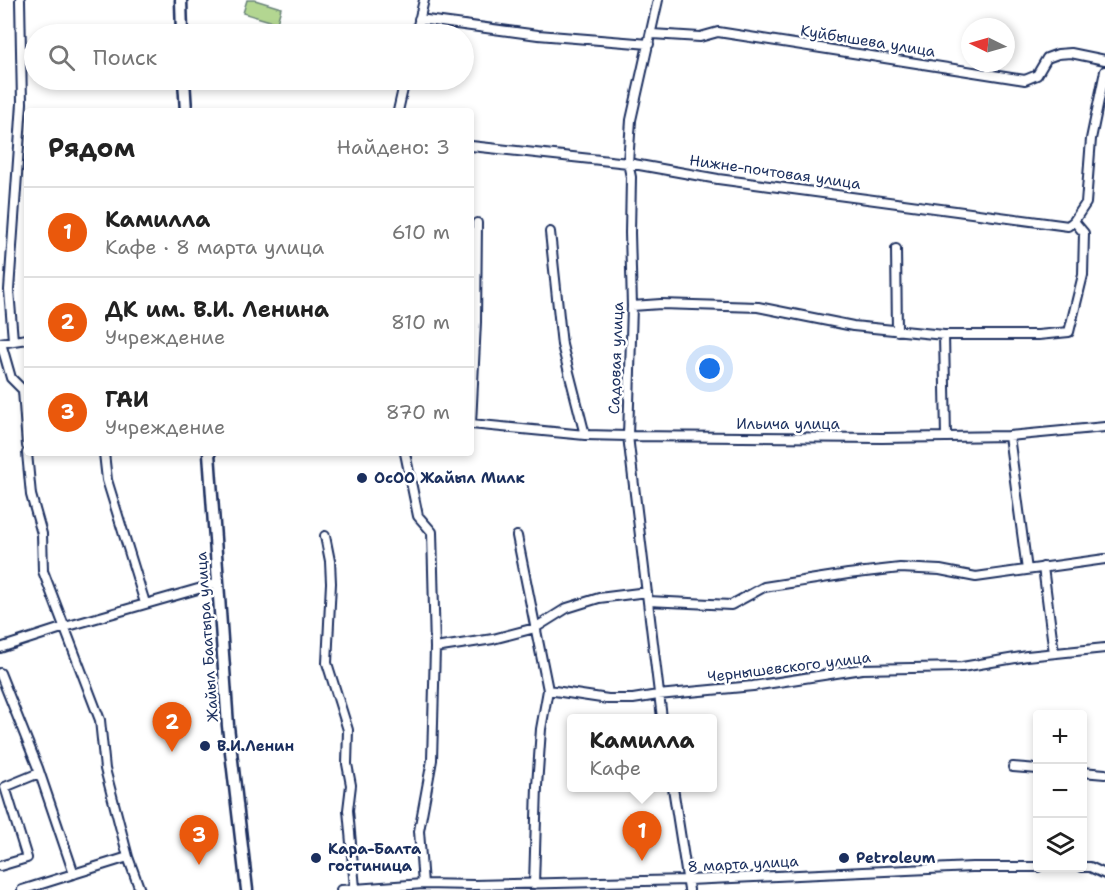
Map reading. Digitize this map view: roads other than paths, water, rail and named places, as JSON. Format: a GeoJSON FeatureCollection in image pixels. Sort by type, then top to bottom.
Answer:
{"type":"FeatureCollection","features":[{"type":"Feature","properties":{"kind":"highway"},"geometry":{"type":"LineString","coordinates":[[181,0],[182,24]]}},
{"type":"Feature","properties":{"kind":"highway"},"geometry":{"type":"LineString","coordinates":[[185,90],[186,108]]}},
{"type":"Feature","properties":{"kind":"highway","name":"Жайыл Баатыра улица"},"geometry":{"type":"LineString","coordinates":[[209,456],[228,726],[247,890]]}},
{"type":"Feature","properties":{"kind":"street"},"geometry":{"type":"LineString","coordinates":[[13,340],[9,290],[22,103],[20,0]]}},
{"type":"Feature","properties":{"kind":"street"},"geometry":{"type":"LineString","coordinates":[[418,24],[424,0]]}},
{"type":"Feature","properties":{"kind":"street","name":"Садовая улица"},"geometry":{"type":"LineString","coordinates":[[658,0],[631,120],[628,164],[631,177],[632,306],[628,436],[661,714]]}},
{"type":"Feature","properties":{"kind":"street"},"geometry":{"type":"LineString","coordinates":[[419,19],[456,24]]}},
{"type":"Feature","properties":{"kind":"street"},"geometry":{"type":"LineString","coordinates":[[474,26],[538,35],[649,44]]}},
{"type":"Feature","properties":{"kind":"street","name":"Куйбышева улица"},"geometry":{"type":"LineString","coordinates":[[652,34],[700,37],[718,32],[1025,81],[1037,75],[1047,58],[1058,54],[1071,53],[1105,60]]}},
{"type":"Feature","properties":{"kind":"street"},"geometry":{"type":"LineString","coordinates":[[632,306],[661,304],[758,306],[852,326],[944,335],[1038,335],[1068,332],[1083,275],[1084,233],[1074,221],[1086,203],[1091,139],[1105,71]]}},
{"type":"Feature","properties":{"kind":"street"},"geometry":{"type":"LineString","coordinates":[[399,108],[403,90]]}},
{"type":"Feature","properties":{"kind":"street","name":"Нижне-почтовая улица"},"geometry":{"type":"LineString","coordinates":[[474,146],[628,164],[718,179],[1068,226],[1074,221]]}},
{"type":"Feature","properties":{"kind":"street"},"geometry":{"type":"LineString","coordinates":[[474,363],[477,224]]}},
{"type":"Feature","properties":{"kind":"street"},"geometry":{"type":"LineString","coordinates":[[549,232],[562,345],[585,435]]}},
{"type":"Feature","properties":{"kind":"street"},"geometry":{"type":"LineString","coordinates":[[896,249],[897,331]]}},
{"type":"Feature","properties":{"kind":"street"},"geometry":{"type":"LineString","coordinates":[[944,335],[946,437]]}},
{"type":"Feature","properties":{"kind":"street"},"geometry":{"type":"LineString","coordinates":[[24,339],[0,343],[11,378],[22,390],[24,399]]}},
{"type":"Feature","properties":{"kind":"street","name":"Ильича улица"},"geometry":{"type":"LineString","coordinates":[[474,424],[585,435],[628,436],[1009,436],[1105,427]]}},
{"type":"Feature","properties":{"kind":"street"},"geometry":{"type":"LineString","coordinates":[[1009,436],[1027,570]]}},
{"type":"Feature","properties":{"kind":"street"},"geometry":{"type":"LineString","coordinates":[[27,456],[31,495],[42,534],[43,571],[100,720],[105,769],[128,857],[140,890]]}},
{"type":"Feature","properties":{"kind":"street"},"geometry":{"type":"LineString","coordinates":[[104,456],[107,480],[145,603]]}},
{"type":"Feature","properties":{"kind":"street"},"geometry":{"type":"LineString","coordinates":[[406,456],[418,516],[432,532],[435,648],[432,759],[419,831],[423,884]]}},
{"type":"Feature","properties":{"kind":"street"},"geometry":{"type":"LineString","coordinates":[[325,536],[330,561],[331,602],[327,663],[348,730],[347,764],[351,785],[348,810],[356,888]]}},
{"type":"Feature","properties":{"kind":"street"},"geometry":{"type":"LineString","coordinates":[[517,536],[548,690],[541,729],[534,884]]}},
{"type":"Feature","properties":{"kind":"street"},"geometry":{"type":"LineString","coordinates":[[648,602],[731,605],[764,587],[900,568],[940,570],[976,577],[1105,559]]}},
{"type":"Feature","properties":{"kind":"street"},"geometry":{"type":"LineString","coordinates":[[1042,567],[1054,653]]}},
{"type":"Feature","properties":{"kind":"street"},"geometry":{"type":"LineString","coordinates":[[0,647],[219,583]]}},
{"type":"Feature","properties":{"kind":"street"},"geometry":{"type":"LineString","coordinates":[[435,648],[494,639],[535,628],[567,608],[578,604],[616,595],[647,592]]}},
{"type":"Feature","properties":{"kind":"street","name":"Чернышевского улица"},"geometry":{"type":"LineString","coordinates":[[548,690],[608,699],[633,699],[658,694],[753,686],[862,669],[962,667],[1105,648]]}},
{"type":"Feature","properties":{"kind":"street"},"geometry":{"type":"LineString","coordinates":[[0,674],[39,773],[74,874]]}},
{"type":"Feature","properties":{"kind":"street"},"geometry":{"type":"LineString","coordinates":[[1013,767],[1033,769]]}},
{"type":"Feature","properties":{"kind":"street"},"geometry":{"type":"LineString","coordinates":[[1087,772],[1105,774]]}},
{"type":"Feature","properties":{"kind":"street"},"geometry":{"type":"LineString","coordinates":[[0,866],[27,858],[4,787],[39,773]]}},
{"type":"Feature","properties":{"kind":"street"},"geometry":{"type":"LineString","coordinates":[[674,792],[689,890]]}},
{"type":"Feature","properties":{"kind":"street"},"geometry":{"type":"LineString","coordinates":[[22,890],[128,857]]}},
{"type":"Feature","properties":{"kind":"street","name":"8 марта улица"},"geometry":{"type":"LineString","coordinates":[[341,890],[423,884],[474,888],[972,867],[1033,867]]}},
{"type":"Feature","properties":{"kind":"street"},"geometry":{"type":"LineString","coordinates":[[1087,867],[1105,874]]}},
{"type":"Feature","properties":{"kind":"place","name":"ОсОО Жайыл Милк"},"geometry":{"type":"Point","coordinates":[362,478]}},
{"type":"Feature","properties":{"kind":"place","name":"В.И.Ленин"},"geometry":{"type":"Point","coordinates":[205,746]}},
{"type":"Feature","properties":{"kind":"place","name":"ДК им. В.И. Ленина"},"geometry":{"type":"Point","coordinates":[172,752]}},
{"type":"Feature","properties":{"kind":"place","name":"Кара-Балта гостиница"},"geometry":{"type":"Point","coordinates":[316,858]}},
{"type":"Feature","properties":{"kind":"place","name":"Petroleum"},"geometry":{"type":"Point","coordinates":[844,858]}},
{"type":"Feature","properties":{"kind":"place","name":"Камилла"},"geometry":{"type":"Point","coordinates":[642,861]}},
{"type":"Feature","properties":{"kind":"place","name":"ГАИ"},"geometry":{"type":"Point","coordinates":[199,865]}}]}
